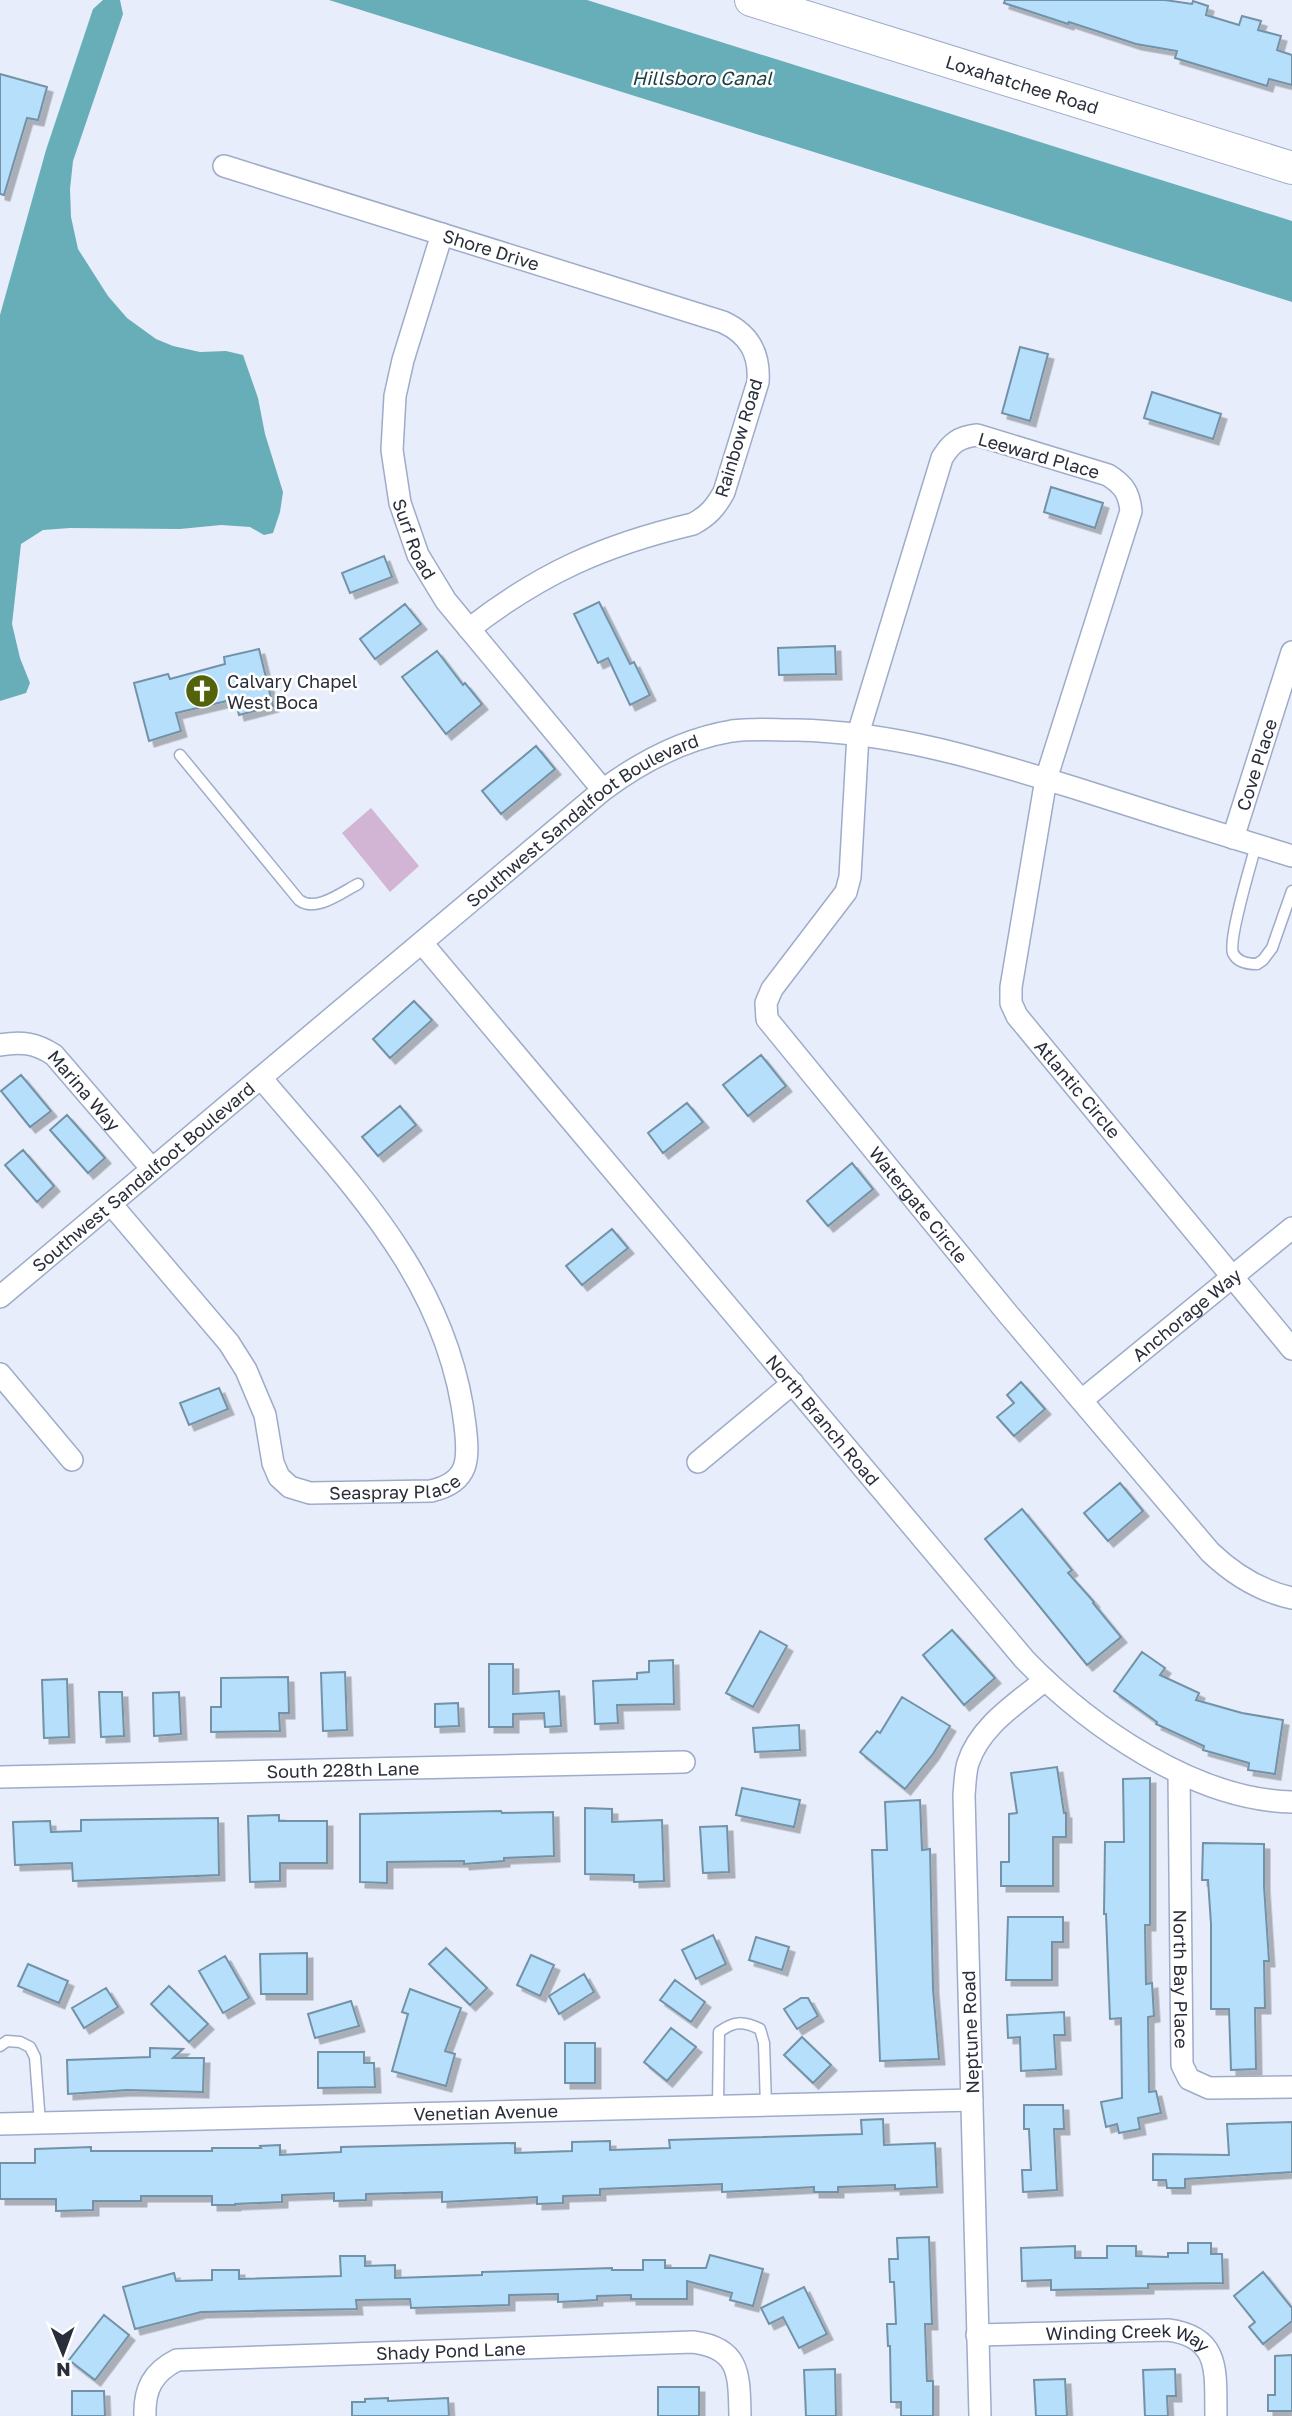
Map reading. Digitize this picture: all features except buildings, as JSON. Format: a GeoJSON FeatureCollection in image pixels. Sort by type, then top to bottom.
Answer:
{"type":"FeatureCollection","features":[{"type":"Feature","properties":{"kind":"main road","name":"Loxahatchee Road"},"geometry":{"type":"LineString","coordinates":[[751,0],[1292,168]]}},
{"type":"Feature","properties":{"kind":"street","name":"Shore Drive"},"geometry":{"type":"LineString","coordinates":[[224,166],[723,322],[736,327],[750,343]]}},
{"type":"Feature","properties":{"kind":"street","name":"Surf Road"},"geometry":{"type":"LineString","coordinates":[[442,234],[400,372],[393,414],[392,450],[400,503],[414,547],[435,587],[603,790]]}},
{"type":"Feature","properties":{"kind":"street","name":"Rainbow Road"},"geometry":{"type":"LineString","coordinates":[[469,629],[505,601],[577,561],[610,547],[693,524],[718,505],[758,382],[759,367],[750,343]]}},
{"type":"Feature","properties":{"kind":"street","name":"Leeward Place"},"geometry":{"type":"LineString","coordinates":[[858,734],[942,458],[950,445],[961,438],[977,435],[1108,475],[1121,483],[1129,496],[1130,511],[1046,779]]}},
{"type":"Feature","properties":{"kind":"street","name":"Cove Place"},"geometry":{"type":"LineString","coordinates":[[1233,838],[1292,652]]}},
{"type":"Feature","properties":{"kind":"street","name":"Southwest Sandalfoot Boulevard"},"geometry":{"type":"LineString","coordinates":[[0,1297],[603,790],[632,769],[663,752],[696,740],[731,732],[761,730],[858,734],[917,743],[974,757],[1292,856]]}},
{"type":"Feature","properties":{"kind":"street","name":"Watergate Circle"},"geometry":{"type":"LineString","coordinates":[[858,734],[850,877],[846,892],[772,989],[766,1003],[767,1019],[1210,1552],[1226,1568],[1254,1585],[1292,1598]]}},
{"type":"Feature","properties":{"kind":"street","name":"Atlantic Circle"},"geometry":{"type":"LineString","coordinates":[[1046,779],[1011,987],[1011,1003],[1017,1016],[1292,1349]]}},
{"type":"Feature","properties":{"kind":"street","name":"North Branch Road"},"geometry":{"type":"LineString","coordinates":[[422,943],[1025,1660],[1045,1680],[1095,1721],[1179,1773],[1205,1784],[1258,1798],[1292,1802]]}},
{"type":"Feature","properties":{"kind":"street","name":"Marina Way"},"geometry":{"type":"LineString","coordinates":[[0,1045],[26,1042],[41,1046],[54,1055],[152,1170]]}},
{"type":"Feature","properties":{"kind":"street","name":"Seaspray Place"},"geometry":{"type":"LineString","coordinates":[[111,1204],[229,1343],[246,1370],[265,1415],[273,1463],[279,1477],[290,1488],[310,1493],[431,1491],[455,1481],[466,1466],[468,1451],[464,1414],[450,1353],[434,1311],[408,1260],[379,1219],[261,1078]]}},
{"type":"Feature","properties":{"kind":"street","name":"Anchorage Way"},"geometry":{"type":"LineString","coordinates":[[1082,1400],[1292,1228]]}},
{"type":"Feature","properties":{"kind":"street"},"geometry":{"type":"LineString","coordinates":[[0,1374],[72,1460]]}},
{"type":"Feature","properties":{"kind":"street"},"geometry":{"type":"LineString","coordinates":[[698,1462],[793,1383]]}},
{"type":"Feature","properties":{"kind":"street","name":"Neptune Road"},"geometry":{"type":"LineString","coordinates":[[980,2416],[964,1795],[967,1766],[972,1752],[990,1725],[1045,1680]]}},
{"type":"Feature","properties":{"kind":"street","name":"South 228th Lane"},"geometry":{"type":"LineString","coordinates":[[0,1777],[684,1762]]}},
{"type":"Feature","properties":{"kind":"street","name":"North Bay Place"},"geometry":{"type":"LineString","coordinates":[[1179,1773],[1182,2065],[1189,2080],[1209,2088],[1292,2087]]}},
{"type":"Feature","properties":{"kind":"street","name":"Venetian Avenue"},"geometry":{"type":"LineString","coordinates":[[0,2124],[972,2100]]}},
{"type":"Feature","properties":{"kind":"street","name":"Winding Creek Way"},"geometry":{"type":"LineString","coordinates":[[977,2335],[1168,2330],[1184,2332],[1202,2343],[1214,2362],[1216,2416]]}},
{"type":"Feature","properties":{"kind":"street","name":"Shady Pond Lane"},"geometry":{"type":"LineString","coordinates":[[145,2416],[147,2390],[154,2376],[165,2365],[177,2360],[693,2342],[722,2350],[734,2364],[739,2374],[740,2416]]}},
{"type":"Feature","properties":{"kind":"lane"},"geometry":{"type":"LineString","coordinates":[[180,755],[299,901],[305,905],[317,905],[358,884]]}},
{"type":"Feature","properties":{"kind":"lane"},"geometry":{"type":"LineString","coordinates":[[1255,845],[1233,936],[1233,952],[1237,958],[1243,962],[1257,964],[1269,954],[1292,891]]}},
{"type":"Feature","properties":{"kind":"lane"},"geometry":{"type":"LineString","coordinates":[[718,2106],[719,2032],[730,2024],[746,2022],[760,2029],[764,2043],[766,2106]]}},
{"type":"Feature","properties":{"kind":"lane"},"geometry":{"type":"LineString","coordinates":[[0,2046],[7,2041],[30,2046],[35,2057],[40,2123]]}},
{"type":"Feature","properties":{"kind":"shaded area"},"geometry":{"type":"Polygon","coordinates":[[[371,808],[419,866],[390,892],[342,833],[371,808]]]}},
{"type":"Feature","properties":{"kind":"water"},"geometry":{"type":"Polygon","coordinates":[[[103,0],[120,0],[123,14],[73,161],[71,217],[78,249],[108,296],[127,318],[156,339],[200,352],[226,351],[243,355],[258,398],[265,434],[283,492],[273,533],[264,535],[250,527],[221,525],[180,529],[70,528],[43,530],[21,544],[12,624],[20,658],[30,683],[26,693],[0,701],[0,315],[46,150],[93,9],[103,0]]]}},
{"type":"Feature","properties":{"kind":"water","name":"Hillsboro Canal"},"geometry":{"type":"Polygon","coordinates":[[[329,0],[587,0],[1292,221],[1292,302],[329,0]]]}},
{"type":"Feature","properties":{"kind":"place","name":"Calvary Chapel West Boca"},"geometry":{"type":"Point","coordinates":[202,691]}}]}
